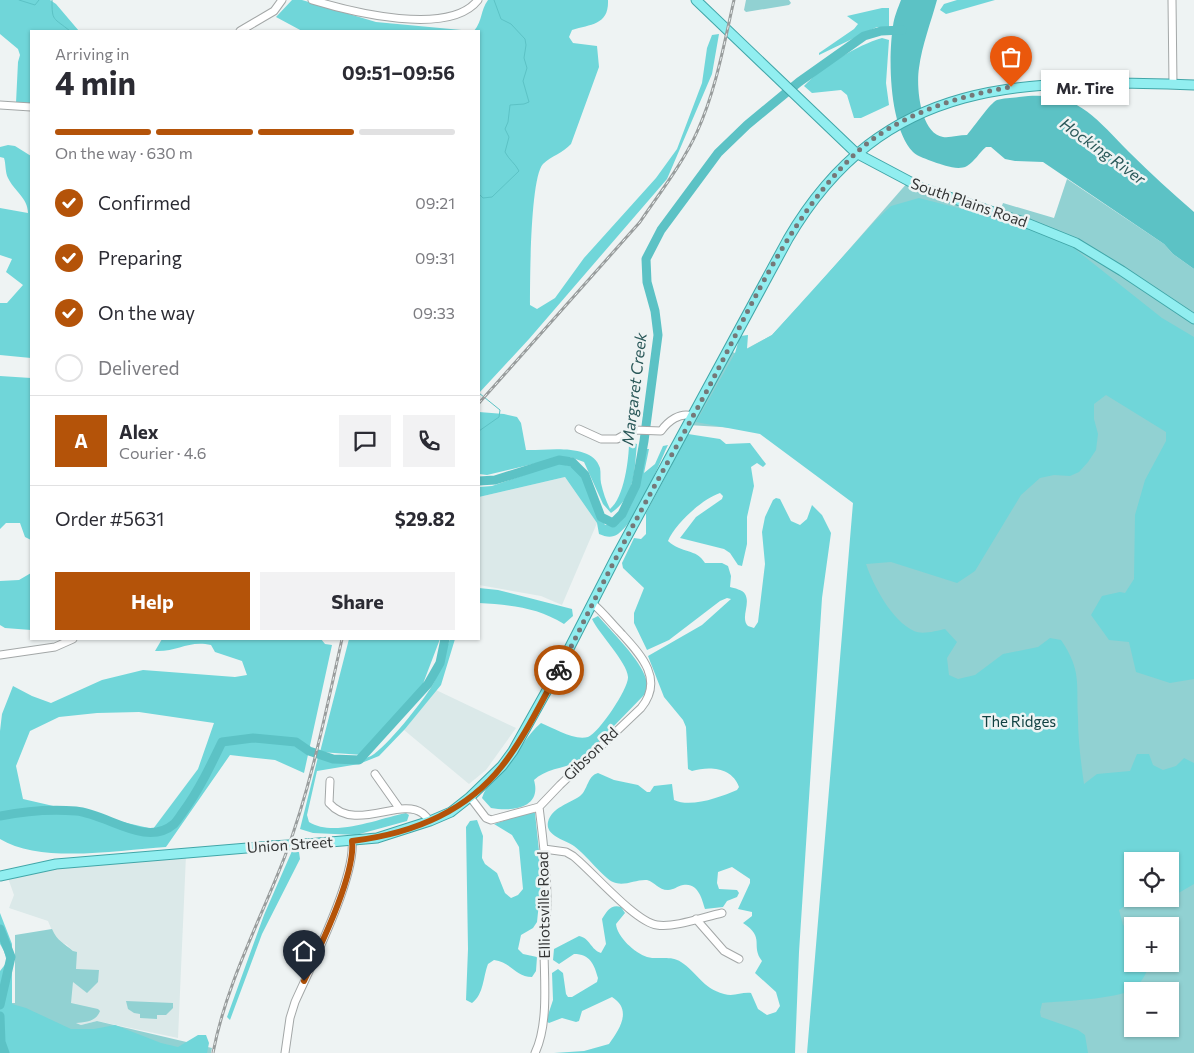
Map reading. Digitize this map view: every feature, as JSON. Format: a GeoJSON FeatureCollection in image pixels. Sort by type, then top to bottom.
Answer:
{"type":"FeatureCollection","features":[{"type":"Feature","properties":{"kind":"main road","name":"South Plains Road"},"geometry":{"type":"LineString","coordinates":[[696,0],[856,153],[922,188],[1029,224],[1076,243],[1194,319]]}},
{"type":"Feature","properties":{"kind":"main road","name":"Union Street"},"geometry":{"type":"LineString","coordinates":[[0,876],[44,866],[377,838],[430,821],[450,812],[488,782],[513,751],[790,234],[813,201],[856,153],[882,134],[935,107],[984,92],[1024,86],[1194,85]]}},
{"type":"Feature","properties":{"kind":"street"},"geometry":{"type":"LineString","coordinates":[[242,30],[274,11],[282,0]]}},
{"type":"Feature","properties":{"kind":"street"},"geometry":{"type":"LineString","coordinates":[[312,0],[364,13],[391,18],[419,20],[464,13],[478,0]]}},
{"type":"Feature","properties":{"kind":"street"},"geometry":{"type":"LineString","coordinates":[[1172,0],[1173,84]]}},
{"type":"Feature","properties":{"kind":"street"},"geometry":{"type":"LineString","coordinates":[[0,104],[30,107]]}},
{"type":"Feature","properties":{"kind":"street"},"geometry":{"type":"LineString","coordinates":[[579,429],[600,439],[617,439],[634,430],[661,431],[680,415],[692,416]]}},
{"type":"Feature","properties":{"kind":"street","name":"Gibson Rd"},"geometry":{"type":"LineString","coordinates":[[539,807],[645,703],[651,688],[647,666],[623,635],[593,604]]}},
{"type":"Feature","properties":{"kind":"street"},"geometry":{"type":"LineString","coordinates":[[0,655],[54,647],[71,640]]}},
{"type":"Feature","properties":{"kind":"street"},"geometry":{"type":"LineString","coordinates":[[375,774],[399,808]]}},
{"type":"Feature","properties":{"kind":"street"},"geometry":{"type":"LineString","coordinates":[[330,781],[329,803],[335,810],[342,813],[366,815],[383,813],[399,808],[422,812],[430,821]]}},
{"type":"Feature","properties":{"kind":"street"},"geometry":{"type":"LineString","coordinates":[[470,797],[486,818],[491,820],[539,807]]}},
{"type":"Feature","properties":{"kind":"street","name":"Elliotsville Road"},"geometry":{"type":"LineString","coordinates":[[535,1053],[541,1029],[545,984],[544,947],[547,902],[539,807]]}},
{"type":"Feature","properties":{"kind":"street"},"geometry":{"type":"LineString","coordinates":[[285,1053],[290,1018],[295,1002],[346,879],[352,856],[352,841]]}},
{"type":"Feature","properties":{"kind":"street"},"geometry":{"type":"LineString","coordinates":[[544,849],[566,852],[573,856],[621,901],[651,924],[667,925],[722,913]]}},
{"type":"Feature","properties":{"kind":"street"},"geometry":{"type":"LineString","coordinates":[[696,919],[724,951],[739,959]]}},
{"type":"Feature","properties":{"kind":"shaded area"},"geometry":{"type":"Polygon","coordinates":[[[565,477],[597,523],[562,605],[541,596],[480,585],[480,497],[565,477]]]}},
{"type":"Feature","properties":{"kind":"shaded area"},"geometry":{"type":"Polygon","coordinates":[[[436,690],[516,728],[486,770],[469,784],[404,730],[436,690]]]}},
{"type":"Feature","properties":{"kind":"shaded area"},"geometry":{"type":"Polygon","coordinates":[[[186,855],[178,1038],[97,1021],[81,1025],[66,1019],[73,951],[67,945],[56,940],[48,921],[9,908],[14,895],[8,878],[29,871],[186,855]]]}},
{"type":"Feature","properties":{"kind":"green space"},"geometry":{"type":"Polygon","coordinates":[[[0,0],[50,0],[56,4],[78,30],[30,30],[30,103],[16,103],[20,55],[18,49],[0,34],[0,0]]]}},
{"type":"Feature","properties":{"kind":"green space"},"geometry":{"type":"Polygon","coordinates":[[[292,0],[302,0],[376,22],[461,30],[300,30],[276,17],[292,0]]]}},
{"type":"Feature","properties":{"kind":"green space"},"geometry":{"type":"Polygon","coordinates":[[[488,0],[608,0],[608,8],[602,19],[572,30],[569,37],[573,43],[597,46],[599,67],[571,144],[543,164],[539,173],[533,209],[530,275],[530,305],[537,309],[555,298],[584,258],[656,178],[677,149],[702,83],[707,48],[712,35],[719,34],[712,74],[667,179],[529,339],[480,392],[480,30],[475,30],[488,0]]]}},
{"type":"Feature","properties":{"kind":"green space"},"geometry":{"type":"Polygon","coordinates":[[[746,0],[789,0],[791,3],[789,5],[746,12],[744,10],[746,0]]]}},
{"type":"Feature","properties":{"kind":"green space"},"geometry":{"type":"Polygon","coordinates":[[[957,0],[995,0],[946,14],[940,10],[944,4],[957,0]]]}},
{"type":"Feature","properties":{"kind":"green space"},"geometry":{"type":"Polygon","coordinates":[[[889,8],[889,28],[877,27],[819,55],[819,53],[854,29],[858,24],[847,16],[889,8]]]}},
{"type":"Feature","properties":{"kind":"green space"},"geometry":{"type":"Polygon","coordinates":[[[882,38],[889,40],[886,83],[889,105],[861,118],[854,118],[847,95],[841,90],[812,93],[804,86],[820,71],[840,58],[872,41],[882,38]]]}},
{"type":"Feature","properties":{"kind":"green space"},"geometry":{"type":"Polygon","coordinates":[[[15,146],[30,155],[30,358],[0,355],[0,303],[7,303],[23,285],[6,272],[12,259],[0,255],[0,208],[28,213],[26,203],[8,178],[4,158],[0,157],[0,147],[15,146]]]}},
{"type":"Feature","properties":{"kind":"green space","name":"The Ridges"},"geometry":{"type":"Polygon","coordinates":[[[1067,179],[1164,244],[1173,254],[1194,269],[1194,1053],[819,1053],[865,436],[688,425],[728,350],[735,353],[772,335],[908,182],[999,214],[1003,203],[1054,218],[1067,179]]]}},
{"type":"Feature","properties":{"kind":"green space","name":"The Ridges"},"geometry":{"type":"Polygon","coordinates":[[[919,198],[993,217],[1046,234],[1070,245],[1162,318],[1194,337],[1194,679],[1170,683],[1136,672],[1129,642],[1109,640],[1091,615],[1102,596],[1120,592],[1125,593],[1134,579],[1135,515],[1145,480],[1166,441],[1166,432],[1106,395],[1094,404],[1094,419],[1098,434],[1096,450],[1088,462],[1079,472],[1070,476],[1054,475],[1040,478],[1021,495],[975,571],[957,583],[891,562],[866,564],[884,602],[906,626],[921,633],[945,629],[957,642],[947,658],[949,675],[958,679],[975,675],[1003,654],[1038,647],[1050,638],[1061,640],[1072,660],[1077,678],[1079,735],[1084,784],[1097,774],[1130,771],[1137,754],[1149,754],[1153,765],[1163,770],[1176,766],[1184,758],[1194,763],[1194,884],[1179,893],[1179,852],[1124,852],[1124,906],[1119,910],[1124,926],[1124,972],[1146,972],[1143,978],[1140,982],[1124,982],[1124,993],[1114,996],[1042,1003],[1041,1017],[1078,1030],[1085,1035],[1088,1053],[807,1053],[853,503],[760,434],[696,422],[735,353],[740,336],[748,335],[747,349],[772,335],[876,220],[891,206],[919,198]]]}},
{"type":"Feature","properties":{"kind":"green space"},"geometry":{"type":"Polygon","coordinates":[[[0,376],[30,378],[30,540],[25,537],[20,523],[6,523],[0,529],[0,376]]]}},
{"type":"Feature","properties":{"kind":"green space"},"geometry":{"type":"Polygon","coordinates":[[[480,412],[517,417],[521,423],[526,450],[556,449],[588,454],[600,468],[602,486],[610,509],[615,504],[622,487],[627,468],[629,442],[637,444],[634,473],[629,491],[625,499],[611,513],[603,504],[584,462],[570,457],[562,457],[487,475],[480,474],[480,412]]]}},
{"type":"Feature","properties":{"kind":"green space"},"geometry":{"type":"Polygon","coordinates":[[[688,434],[720,439],[726,444],[750,443],[766,464],[763,467],[757,463],[751,467],[754,486],[747,517],[747,544],[742,566],[738,565],[730,553],[724,549],[680,538],[696,517],[722,499],[723,496],[720,493],[697,506],[677,527],[668,541],[678,548],[697,555],[705,563],[722,563],[728,566],[731,576],[730,587],[742,591],[747,598],[745,619],[748,626],[754,628],[758,622],[765,564],[762,532],[765,517],[773,500],[776,498],[780,499],[791,521],[800,525],[807,519],[812,505],[822,515],[831,533],[822,598],[799,952],[795,1053],[554,1053],[584,1051],[609,1044],[620,1026],[623,1014],[622,1008],[612,997],[582,1011],[579,1021],[576,1022],[562,1018],[549,1023],[546,1021],[553,1000],[552,973],[558,969],[563,973],[568,997],[572,997],[597,982],[598,978],[593,964],[588,958],[574,954],[559,964],[553,960],[554,949],[579,936],[586,939],[601,953],[606,944],[602,919],[615,906],[621,907],[625,913],[616,924],[617,929],[627,944],[637,952],[647,957],[677,960],[687,966],[710,988],[724,994],[751,993],[758,1009],[767,1015],[776,1012],[780,1006],[776,992],[755,973],[762,961],[757,950],[754,933],[743,923],[752,916],[752,912],[738,909],[750,879],[732,867],[718,872],[717,883],[719,889],[737,890],[739,893],[737,897],[727,901],[723,907],[705,909],[698,892],[692,886],[681,886],[668,890],[662,889],[647,880],[621,884],[609,880],[574,846],[557,837],[548,827],[548,822],[553,813],[561,806],[580,796],[592,777],[598,773],[614,780],[638,785],[647,792],[650,792],[654,786],[672,784],[674,800],[689,803],[706,801],[730,793],[739,787],[736,780],[726,772],[712,769],[692,771],[688,769],[686,727],[683,720],[664,697],[648,656],[702,625],[731,599],[727,598],[720,601],[669,640],[647,650],[634,623],[634,613],[644,588],[623,568],[622,563],[634,538],[641,539],[646,534],[646,513],[688,434]]]}},
{"type":"Feature","properties":{"kind":"green space"},"geometry":{"type":"Polygon","coordinates":[[[668,445],[640,505],[625,527],[613,536],[599,534],[597,523],[565,477],[480,497],[480,487],[492,486],[559,463],[573,467],[581,475],[605,525],[615,524],[620,522],[626,515],[634,497],[645,449],[649,449],[644,473],[655,464],[663,446],[668,445]]]}},
{"type":"Feature","properties":{"kind":"green space"},"geometry":{"type":"Polygon","coordinates":[[[30,574],[30,630],[5,628],[0,625],[0,581],[19,580],[30,574]]]}},
{"type":"Feature","properties":{"kind":"green space"},"geometry":{"type":"Polygon","coordinates":[[[480,588],[498,590],[572,609],[573,616],[564,624],[533,610],[480,603],[480,588]]]}},
{"type":"Feature","properties":{"kind":"green space"},"geometry":{"type":"Polygon","coordinates":[[[598,616],[625,646],[643,671],[647,681],[645,694],[580,761],[549,771],[534,780],[534,797],[530,802],[516,808],[491,808],[482,798],[486,788],[541,723],[570,736],[588,737],[606,719],[619,700],[628,677],[623,664],[592,619],[598,616]]]}},
{"type":"Feature","properties":{"kind":"green space"},"geometry":{"type":"Polygon","coordinates":[[[161,640],[322,640],[325,644],[332,645],[304,773],[275,760],[230,755],[166,847],[80,854],[58,853],[17,847],[0,839],[0,731],[2,714],[13,686],[51,703],[102,680],[143,670],[235,677],[247,675],[242,661],[215,652],[211,645],[196,644],[155,651],[161,640]],[[139,712],[97,713],[59,717],[30,731],[16,766],[23,799],[153,829],[198,769],[214,723],[139,712]]]}},
{"type":"Feature","properties":{"kind":"green space"},"geometry":{"type":"Polygon","coordinates":[[[349,640],[440,640],[421,689],[363,755],[320,752],[349,640]]]}},
{"type":"Feature","properties":{"kind":"green space"},"geometry":{"type":"Polygon","coordinates":[[[450,640],[455,640],[441,685],[405,729],[379,756],[359,764],[317,771],[307,815],[309,822],[331,828],[344,828],[406,813],[409,815],[407,821],[356,835],[313,833],[300,829],[318,757],[359,759],[371,756],[378,751],[404,724],[421,702],[432,686],[450,640]]]}},
{"type":"Feature","properties":{"kind":"green space"},"geometry":{"type":"Polygon","coordinates":[[[528,813],[535,813],[541,884],[537,922],[533,928],[521,935],[518,949],[523,954],[537,957],[536,971],[532,977],[522,975],[500,961],[494,960],[488,964],[479,995],[472,1003],[466,1000],[468,949],[466,827],[470,821],[477,820],[483,836],[482,858],[485,864],[497,873],[505,893],[511,898],[518,895],[523,889],[519,847],[512,835],[494,824],[528,813]]]}},
{"type":"Feature","properties":{"kind":"green space"},"geometry":{"type":"Polygon","coordinates":[[[292,851],[299,852],[300,859],[262,934],[230,1020],[227,1017],[264,915],[292,851]]]}},
{"type":"Feature","properties":{"kind":"green space"},"geometry":{"type":"Polygon","coordinates":[[[0,913],[12,944],[12,1004],[26,1008],[71,1029],[94,1029],[115,1025],[161,1043],[178,1047],[198,1035],[206,1035],[209,1043],[207,1053],[0,1053],[0,971],[7,962],[0,944],[0,913]]]}},
{"type":"Feature","properties":{"kind":"green space"},"geometry":{"type":"Polygon","coordinates":[[[52,929],[61,941],[77,952],[76,969],[99,970],[98,982],[87,993],[73,982],[71,1003],[100,1011],[93,1019],[76,1023],[81,1025],[97,1021],[212,1048],[211,1053],[1,1053],[0,1003],[15,1003],[15,935],[52,929]]]}},
{"type":"Feature","properties":{"kind":"green space"},"geometry":{"type":"Polygon","coordinates":[[[126,1001],[173,1003],[173,1008],[166,1015],[157,1015],[157,1019],[140,1018],[140,1014],[128,1009],[126,1001]]]}},
{"type":"Feature","properties":{"kind":"water","name":"Hocking River"},"geometry":{"type":"Polygon","coordinates":[[[901,0],[937,0],[922,51],[918,76],[921,108],[929,127],[935,134],[943,137],[967,135],[990,106],[999,99],[1039,96],[1056,98],[1082,108],[1105,127],[1145,168],[1194,212],[1194,269],[1173,254],[1164,244],[1043,162],[1005,159],[991,147],[986,147],[967,166],[955,168],[920,157],[913,152],[905,141],[899,126],[892,92],[891,40],[894,19],[901,0]]]}},
{"type":"Feature","properties":{"kind":"waterway"},"geometry":{"type":"LineString","coordinates":[[19,0],[35,5],[39,0]]}},
{"type":"Feature","properties":{"kind":"waterway"},"geometry":{"type":"LineString","coordinates":[[52,0],[53,16],[69,30]]}},
{"type":"Feature","properties":{"kind":"waterway"},"geometry":{"type":"LineString","coordinates":[[480,195],[483,198],[492,197],[519,171],[505,152],[509,137],[505,129],[508,122],[510,105],[529,102],[523,81],[527,68],[524,58],[525,39],[511,24],[501,19],[494,0]]}},
{"type":"Feature","properties":{"kind":"waterway","name":"Margaret Creek"},"geometry":{"type":"LineString","coordinates":[[480,481],[495,480],[559,460],[572,462],[585,475],[601,517],[613,523],[622,514],[636,485],[644,441],[658,335],[655,311],[647,282],[646,259],[661,230],[718,153],[747,125],[799,82],[864,36],[881,31],[902,30]]}},
{"type":"Feature","properties":{"kind":"waterway"},"geometry":{"type":"LineString","coordinates":[[480,394],[500,410],[499,417],[480,430]]}},
{"type":"Feature","properties":{"kind":"waterway","name":"Margaret Creek"},"geometry":{"type":"LineString","coordinates":[[0,816],[38,811],[76,811],[88,813],[127,828],[151,833],[163,830],[174,824],[199,787],[222,742],[253,738],[296,742],[309,751],[333,759],[359,760],[428,684],[440,663],[445,640]]}},
{"type":"Feature","properties":{"kind":"waterway","name":"Margaret Creek"},"geometry":{"type":"LineString","coordinates":[[0,929],[11,957],[0,1005]]}},
{"type":"Feature","properties":{"kind":"waterway","name":"Margaret Creek"},"geometry":{"type":"LineString","coordinates":[[0,1016],[1,1042],[5,1053]]}},
{"type":"Feature","properties":{"kind":"railway"},"geometry":{"type":"LineString","coordinates":[[480,402],[640,222],[678,167],[704,116],[719,67],[734,0]]}},
{"type":"Feature","properties":{"kind":"railway"},"geometry":{"type":"LineString","coordinates":[[213,1053],[226,1002],[285,856],[303,803],[342,640]]}},
{"type":"Feature","properties":{"kind":"way so far"},"geometry":{"type":"LineString","coordinates":[[559,670],[616,557],[680,442],[757,294],[790,234],[813,201],[856,153],[894,127],[922,112],[950,101],[1011,87]]}},
{"type":"Feature","properties":{"kind":"place","name":"Mr. Tire"},"geometry":{"type":"Point","coordinates":[1011,87]}},
{"type":"Feature","properties":{"kind":"route"},"geometry":{"type":"LineString","coordinates":[[304,981],[341,895],[352,856],[352,841],[377,838],[416,827],[450,812],[470,797],[488,782],[512,753],[559,670]]}}]}
